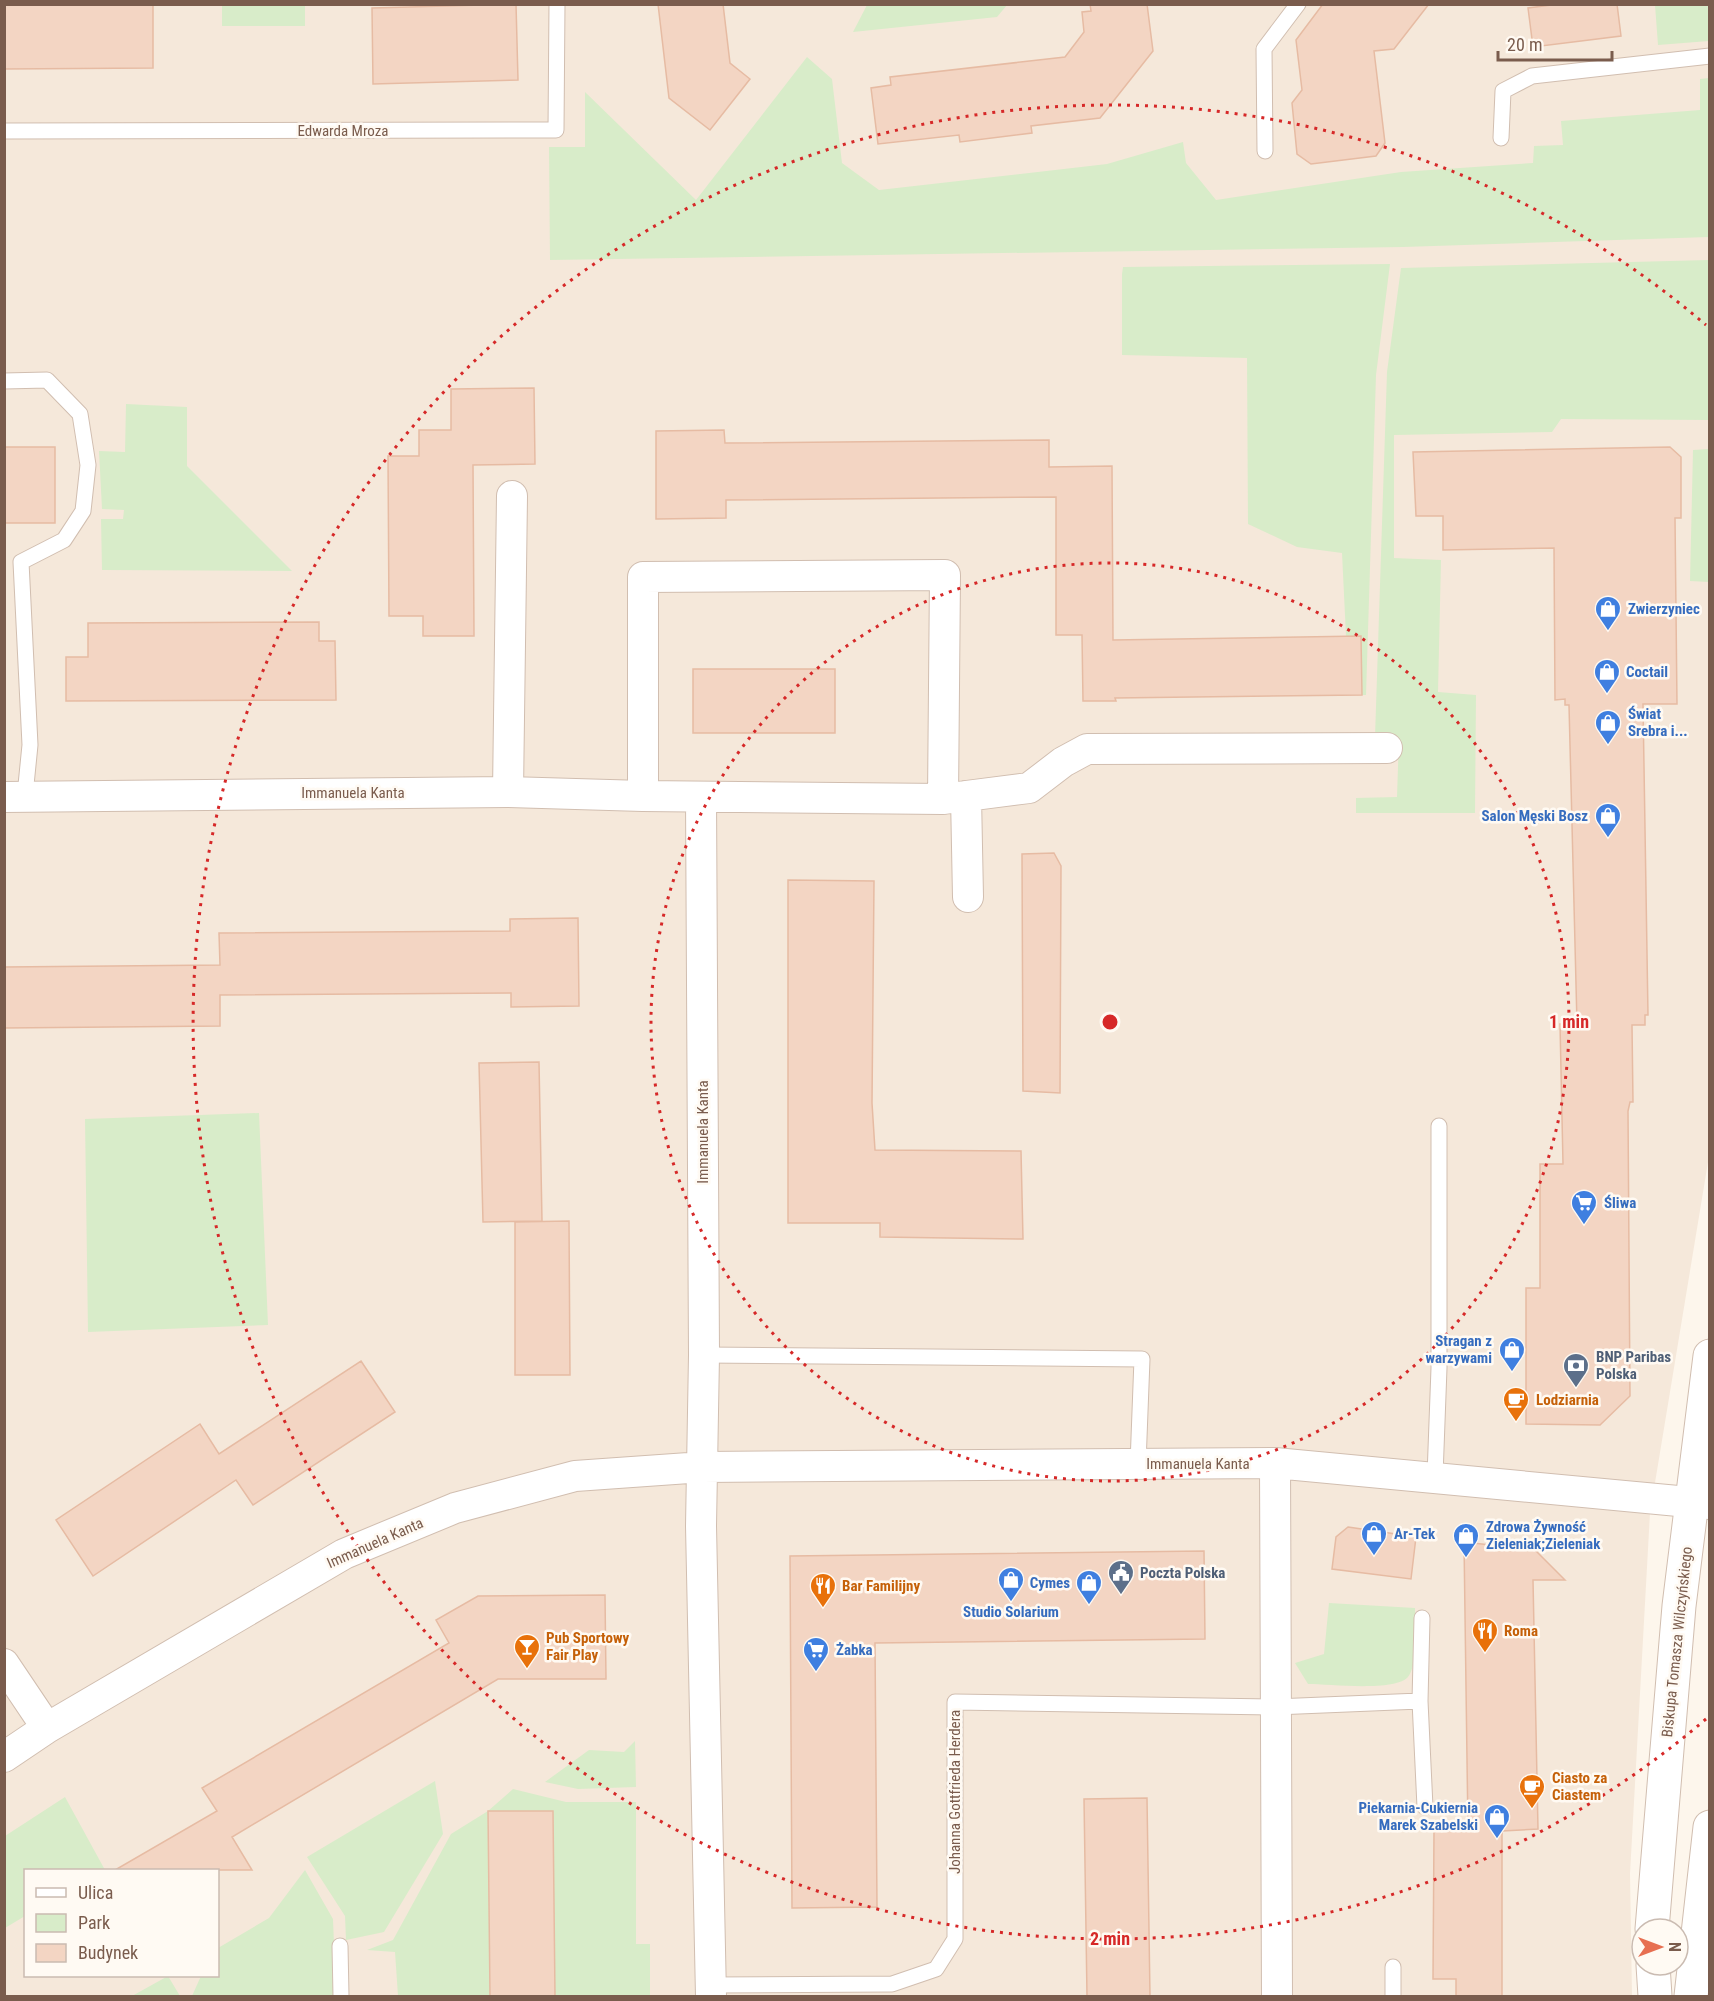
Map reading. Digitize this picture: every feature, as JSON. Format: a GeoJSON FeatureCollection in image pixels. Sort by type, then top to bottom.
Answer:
{"type":"FeatureCollection","features":[{"type":"Feature","properties":{"kind":"street"},"geometry":{"type":"LineString","coordinates":[[508,792],[512,496]]}},
{"type":"Feature","properties":{"kind":"street"},"geometry":{"type":"LineString","coordinates":[[643,796],[644,577],[945,576],[954,797],[968,897]]}},
{"type":"Feature","properties":{"kind":"street","name":"Immanuela Kanta"},"geometry":{"type":"LineString","coordinates":[[15,796],[508,792],[702,797],[954,797],[1029,788],[1063,762],[1087,749],[1387,748]]}},
{"type":"Feature","properties":{"kind":"street","name":"Immanuela Kanta"},"geometry":{"type":"LineString","coordinates":[[702,797],[703,1467]]}},
{"type":"Feature","properties":{"kind":"street","name":"Biskupa Tomasza Wilczyńskiego"},"geometry":{"type":"LineString","coordinates":[[1653,1917],[1679,1606],[1701,1503],[1710,1356]]}},
{"type":"Feature","properties":{"kind":"street","name":"Immanuela Kanta"},"geometry":{"type":"LineString","coordinates":[[4,1757],[47,1728],[344,1554],[455,1508],[575,1476],[703,1467],[1275,1463],[1435,1476],[1701,1503]]}},
{"type":"Feature","properties":{"kind":"street"},"geometry":{"type":"LineString","coordinates":[[1275,1463],[1277,1996]]}},
{"type":"Feature","properties":{"kind":"street","name":"Johanna Gottfrieda Herdera"},"geometry":{"type":"LineString","coordinates":[[703,1467],[701,1526],[711,1990]]}},
{"type":"Feature","properties":{"kind":"street"},"geometry":{"type":"LineString","coordinates":[[4,1664],[47,1728]]}},
{"type":"Feature","properties":{"kind":"street"},"geometry":{"type":"LineString","coordinates":[[1691,1996],[1710,1827]]}},
{"type":"Feature","properties":{"kind":"street"},"geometry":{"type":"LineString","coordinates":[[1654,1977],[1655,1996]]}},
{"type":"Feature","properties":{"kind":"lane","name":"Edwarda Mroza"},"geometry":{"type":"LineString","coordinates":[[4,131],[556,130],[557,4]]}},
{"type":"Feature","properties":{"kind":"lane"},"geometry":{"type":"LineString","coordinates":[[1265,151],[1264,50],[1298,4]]}},
{"type":"Feature","properties":{"kind":"lane"},"geometry":{"type":"LineString","coordinates":[[1501,138],[1503,91],[1532,76],[1710,56]]}},
{"type":"Feature","properties":{"kind":"lane"},"geometry":{"type":"LineString","coordinates":[[4,381],[47,380],[80,414],[88,465],[83,511],[64,540],[21,562],[30,745],[15,796]]}},
{"type":"Feature","properties":{"kind":"lane"},"geometry":{"type":"LineString","coordinates":[[1435,1476],[1439,1368],[1439,1126]]}},
{"type":"Feature","properties":{"kind":"lane"},"geometry":{"type":"LineString","coordinates":[[704,1355],[1142,1359],[1138,1464]]}},
{"type":"Feature","properties":{"kind":"lane"},"geometry":{"type":"LineString","coordinates":[[1422,1618],[1420,1701],[1425,1807]]}},
{"type":"Feature","properties":{"kind":"lane"},"geometry":{"type":"LineString","coordinates":[[1275,1707],[1420,1701]]}},
{"type":"Feature","properties":{"kind":"lane","name":"Johanna Gottfrieda Herdera"},"geometry":{"type":"LineString","coordinates":[[711,1990],[892,1984],[936,1969],[955,1939],[955,1702],[1275,1707]]}},
{"type":"Feature","properties":{"kind":"lane"},"geometry":{"type":"LineString","coordinates":[[340,1946],[341,1996]]}},
{"type":"Feature","properties":{"kind":"lane"},"geometry":{"type":"LineString","coordinates":[[1393,1967],[1393,1996]]}},
{"type":"Feature","properties":{"kind":"shaded area"},"geometry":{"type":"Polygon","coordinates":[[[5,5],[1709,5],[1710,1150],[1650,1513],[1630,1874],[1632,1996],[5,1996],[5,5]]]}},
{"type":"Feature","properties":{"kind":"green space"},"geometry":{"type":"Polygon","coordinates":[[[867,4],[1007,5],[997,17],[853,32],[867,4]]]}},
{"type":"Feature","properties":{"kind":"green space"},"geometry":{"type":"Polygon","coordinates":[[[222,5],[305,5],[305,26],[222,26],[222,5]]]}},
{"type":"Feature","properties":{"kind":"green space"},"geometry":{"type":"Polygon","coordinates":[[[1655,5],[1709,5],[1709,41],[1658,45],[1655,5]]]}},
{"type":"Feature","properties":{"kind":"green space"},"geometry":{"type":"Polygon","coordinates":[[[807,57],[832,79],[842,163],[879,190],[1107,164],[1183,142],[1186,163],[1216,200],[1401,172],[1533,163],[1534,146],[1563,145],[1561,121],[1700,110],[1700,79],[1709,78],[1709,237],[1403,247],[550,260],[549,147],[585,147],[585,92],[696,200],[807,57]]]}},
{"type":"Feature","properties":{"kind":"green space"},"geometry":{"type":"Polygon","coordinates":[[[1709,260],[1709,420],[1561,419],[1552,432],[1394,435],[1394,558],[1441,560],[1438,692],[1476,695],[1475,813],[1356,813],[1356,798],[1397,797],[1399,737],[1375,737],[1387,372],[1401,268],[1709,260]]]}},
{"type":"Feature","properties":{"kind":"green space"},"geometry":{"type":"Polygon","coordinates":[[[1390,264],[1376,375],[1366,695],[1362,695],[1361,637],[1346,636],[1342,553],[1297,547],[1248,524],[1247,358],[1122,355],[1122,274],[1123,267],[1390,264]]]}},
{"type":"Feature","properties":{"kind":"green space"},"geometry":{"type":"Polygon","coordinates":[[[126,404],[187,407],[187,466],[292,571],[102,570],[101,519],[123,519],[124,510],[102,509],[99,451],[125,452],[126,404]]]}},
{"type":"Feature","properties":{"kind":"green space"},"geometry":{"type":"Polygon","coordinates":[[[1709,449],[1709,582],[1690,581],[1693,450],[1709,449]]]}},
{"type":"Feature","properties":{"kind":"green space"},"geometry":{"type":"Polygon","coordinates":[[[259,1113],[268,1325],[88,1332],[85,1119],[259,1113]]]}},
{"type":"Feature","properties":{"kind":"green space"},"geometry":{"type":"Polygon","coordinates":[[[1329,1603],[1415,1608],[1415,1654],[1408,1677],[1401,1682],[1376,1686],[1308,1684],[1295,1663],[1324,1654],[1329,1603]]]}},
{"type":"Feature","properties":{"kind":"green space"},"geometry":{"type":"Polygon","coordinates":[[[635,1741],[636,1787],[578,1789],[545,1782],[589,1750],[624,1752],[635,1741]]]}},
{"type":"Feature","properties":{"kind":"green space"},"geometry":{"type":"Polygon","coordinates":[[[435,1781],[443,1834],[384,1932],[346,1940],[345,1916],[307,1857],[435,1781]]]}},
{"type":"Feature","properties":{"kind":"green space"},"geometry":{"type":"Polygon","coordinates":[[[513,1789],[566,1802],[636,1802],[636,1944],[650,1944],[650,1996],[555,1996],[553,1811],[488,1811],[513,1789]]]}},
{"type":"Feature","properties":{"kind":"green space"},"geometry":{"type":"Polygon","coordinates":[[[65,1797],[104,1869],[24,1869],[24,1917],[5,1928],[5,1836],[65,1797]]]}},
{"type":"Feature","properties":{"kind":"green space"},"geometry":{"type":"Polygon","coordinates":[[[488,1811],[490,1996],[398,1996],[395,1952],[367,1950],[393,1940],[451,1834],[488,1811]]]}},
{"type":"Feature","properties":{"kind":"green space"},"geometry":{"type":"Polygon","coordinates":[[[305,1870],[333,1919],[336,1996],[192,1996],[201,1977],[219,1977],[219,1947],[269,1918],[305,1870]]]}},
{"type":"Feature","properties":{"kind":"green space"},"geometry":{"type":"Polygon","coordinates":[[[169,1977],[180,1996],[132,1996],[169,1977]]]}},
{"type":"Feature","properties":{"kind":"building"},"geometry":{"type":"Polygon","coordinates":[[[4,4],[153,4],[153,68],[4,69],[4,4]]]}},
{"type":"Feature","properties":{"kind":"building"},"geometry":{"type":"Polygon","coordinates":[[[516,4],[518,80],[373,84],[372,8],[516,4]]]}},
{"type":"Feature","properties":{"kind":"building"},"geometry":{"type":"Polygon","coordinates":[[[658,4],[723,4],[730,63],[750,79],[710,130],[669,98],[658,4]]]}},
{"type":"Feature","properties":{"kind":"building"},"geometry":{"type":"Polygon","coordinates":[[[1090,4],[1147,4],[1153,51],[1100,118],[1031,126],[1032,133],[960,142],[959,135],[878,144],[871,88],[891,85],[890,77],[1065,57],[1084,32],[1082,12],[1091,11],[1090,4]]]}},
{"type":"Feature","properties":{"kind":"building"},"geometry":{"type":"Polygon","coordinates":[[[1323,4],[1429,4],[1394,49],[1374,51],[1385,143],[1376,156],[1311,164],[1297,154],[1292,103],[1302,90],[1296,40],[1323,4]]]}},
{"type":"Feature","properties":{"kind":"building"},"geometry":{"type":"Polygon","coordinates":[[[1559,4],[1617,4],[1621,36],[1533,47],[1528,8],[1559,4]]]}},
{"type":"Feature","properties":{"kind":"building"},"geometry":{"type":"Polygon","coordinates":[[[534,388],[535,464],[473,465],[474,636],[423,636],[423,616],[389,616],[388,456],[419,456],[419,430],[451,430],[451,389],[534,388]]]}},
{"type":"Feature","properties":{"kind":"building"},"geometry":{"type":"Polygon","coordinates":[[[724,430],[725,443],[1049,440],[1049,467],[1112,466],[1113,640],[1361,636],[1362,695],[1115,698],[1116,701],[1083,701],[1082,635],[1056,635],[1056,497],[726,500],[726,518],[656,519],[656,431],[724,430]]]}},
{"type":"Feature","properties":{"kind":"building"},"geometry":{"type":"Polygon","coordinates":[[[4,447],[55,447],[55,523],[4,523],[4,447]]]}},
{"type":"Feature","properties":{"kind":"building"},"geometry":{"type":"Polygon","coordinates":[[[1670,447],[1681,457],[1681,518],[1675,518],[1677,704],[1643,704],[1648,1015],[1645,1015],[1645,1025],[1632,1025],[1633,1102],[1630,1102],[1628,1111],[1630,1396],[1600,1425],[1526,1424],[1526,1288],[1540,1288],[1540,1164],[1563,1164],[1560,1024],[1577,1024],[1569,705],[1565,705],[1565,699],[1555,700],[1554,548],[1443,550],[1443,516],[1416,516],[1413,452],[1670,447]]]}},
{"type":"Feature","properties":{"kind":"building"},"geometry":{"type":"Polygon","coordinates":[[[319,622],[319,641],[335,641],[336,700],[66,701],[66,657],[88,657],[88,623],[319,622]]]}},
{"type":"Feature","properties":{"kind":"building"},"geometry":{"type":"Polygon","coordinates":[[[693,669],[835,669],[835,733],[693,733],[693,669]]]}},
{"type":"Feature","properties":{"kind":"building"},"geometry":{"type":"Polygon","coordinates":[[[1054,853],[1061,866],[1060,1093],[1023,1091],[1022,854],[1054,853]]]}},
{"type":"Feature","properties":{"kind":"building"},"geometry":{"type":"Polygon","coordinates":[[[788,880],[874,881],[872,1103],[875,1150],[1021,1151],[1023,1239],[880,1237],[880,1223],[788,1223],[788,880]]]}},
{"type":"Feature","properties":{"kind":"building"},"geometry":{"type":"Polygon","coordinates":[[[578,918],[579,1006],[511,1007],[511,993],[220,995],[220,1026],[4,1028],[4,967],[220,965],[219,933],[510,931],[510,919],[578,918]]]}},
{"type":"Feature","properties":{"kind":"building"},"geometry":{"type":"Polygon","coordinates":[[[539,1062],[542,1221],[483,1222],[479,1063],[539,1062]]]}},
{"type":"Feature","properties":{"kind":"building"},"geometry":{"type":"Polygon","coordinates":[[[569,1221],[570,1375],[515,1375],[515,1222],[569,1221]]]}},
{"type":"Feature","properties":{"kind":"building"},"geometry":{"type":"Polygon","coordinates":[[[361,1361],[395,1412],[253,1505],[236,1480],[93,1576],[56,1520],[200,1424],[219,1454],[361,1361]]]}},
{"type":"Feature","properties":{"kind":"building","name":"Ar-Tek"},"geometry":{"type":"Polygon","coordinates":[[[1348,1527],[1416,1537],[1411,1579],[1332,1569],[1336,1537],[1348,1527]]]}},
{"type":"Feature","properties":{"kind":"building"},"geometry":{"type":"Polygon","coordinates":[[[1464,1542],[1535,1550],[1565,1580],[1533,1580],[1538,1829],[1502,1831],[1502,1996],[1456,1996],[1456,1979],[1433,1979],[1434,1831],[1468,1831],[1464,1542]]]}},
{"type":"Feature","properties":{"kind":"building"},"geometry":{"type":"Polygon","coordinates":[[[1204,1551],[1205,1639],[875,1643],[877,1907],[792,1908],[790,1556],[1204,1551]]]}},
{"type":"Feature","properties":{"kind":"building"},"geometry":{"type":"Polygon","coordinates":[[[605,1595],[606,1679],[498,1679],[232,1837],[252,1870],[117,1869],[217,1811],[202,1788],[449,1643],[436,1620],[478,1596],[605,1595]]]}},
{"type":"Feature","properties":{"kind":"building"},"geometry":{"type":"Polygon","coordinates":[[[1147,1798],[1150,1996],[1087,1996],[1084,1799],[1147,1798]]]}},
{"type":"Feature","properties":{"kind":"building"},"geometry":{"type":"Polygon","coordinates":[[[488,1811],[553,1811],[555,1996],[490,1996],[488,1811]]]}},
{"type":"Feature","properties":{"kind":"place","name":"Zwierzyniec"},"geometry":{"type":"Point","coordinates":[1608,632]}},
{"type":"Feature","properties":{"kind":"place","name":"Coctail"},"geometry":{"type":"Point","coordinates":[1607,695]}},
{"type":"Feature","properties":{"kind":"place","name":"Świat Srebra i..."},"geometry":{"type":"Point","coordinates":[1608,746]}},
{"type":"Feature","properties":{"kind":"place","name":"Salon Męski Bosz"},"geometry":{"type":"Point","coordinates":[1608,839]}},
{"type":"Feature","properties":{"kind":"place","name":"Śliwa"},"geometry":{"type":"Point","coordinates":[1584,1226]}},
{"type":"Feature","properties":{"kind":"place","name":"Stragan z warzywami"},"geometry":{"type":"Point","coordinates":[1512,1373]}},
{"type":"Feature","properties":{"kind":"place","name":"BNP Paribas Polska"},"geometry":{"type":"Point","coordinates":[1576,1389]}},
{"type":"Feature","properties":{"kind":"place","name":"Lodziarnia"},"geometry":{"type":"Point","coordinates":[1516,1423]}},
{"type":"Feature","properties":{"kind":"place","name":"Ar-Tek"},"geometry":{"type":"Point","coordinates":[1374,1557]}},
{"type":"Feature","properties":{"kind":"place","name":"Zdrowa Żywność Zieleniak;Zieleniak"},"geometry":{"type":"Point","coordinates":[1466,1559]}},
{"type":"Feature","properties":{"kind":"place","name":"Poczta Polska"},"geometry":{"type":"Point","coordinates":[1121,1596]}},
{"type":"Feature","properties":{"kind":"place","name":"Studio Solarium"},"geometry":{"type":"Point","coordinates":[1011,1603]}},
{"type":"Feature","properties":{"kind":"place","name":"Cymes"},"geometry":{"type":"Point","coordinates":[1089,1606]}},
{"type":"Feature","properties":{"kind":"place","name":"Bar Familijny"},"geometry":{"type":"Point","coordinates":[823,1609]}},
{"type":"Feature","properties":{"kind":"place","name":"Roma"},"geometry":{"type":"Point","coordinates":[1485,1654]}},
{"type":"Feature","properties":{"kind":"place","name":"Pub Sportowy Fair Play"},"geometry":{"type":"Point","coordinates":[527,1670]}},
{"type":"Feature","properties":{"kind":"place","name":"Żabka"},"geometry":{"type":"Point","coordinates":[816,1673]}},
{"type":"Feature","properties":{"kind":"place","name":"Ciasto za Ciastem"},"geometry":{"type":"Point","coordinates":[1532,1810]}},
{"type":"Feature","properties":{"kind":"place","name":"Piekarnia-Cukiernia Marek Szabelski"},"geometry":{"type":"Point","coordinates":[1497,1840]}}]}
